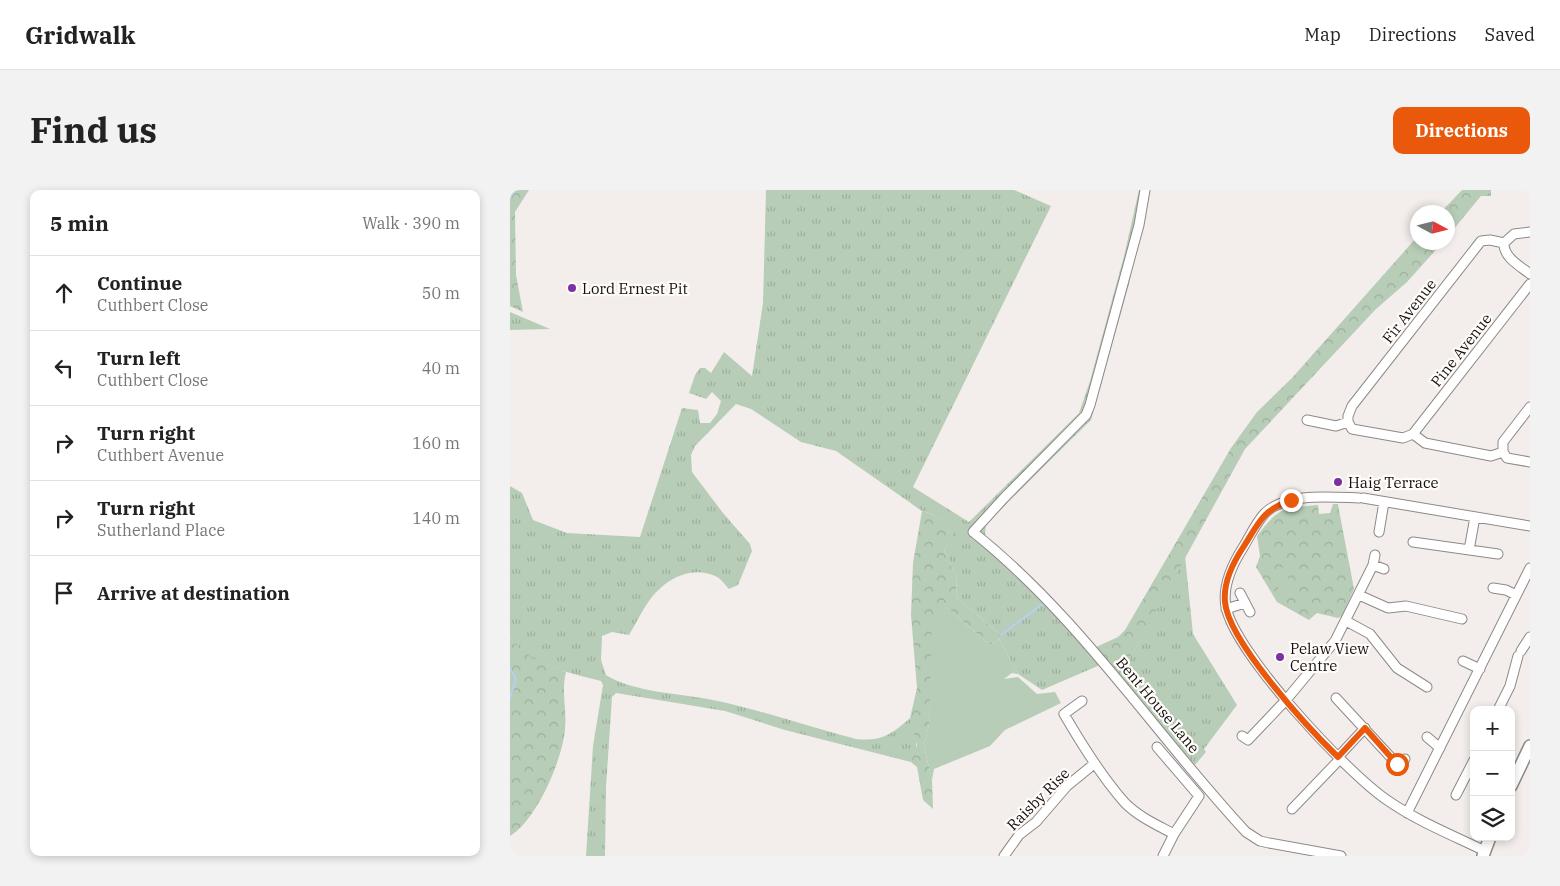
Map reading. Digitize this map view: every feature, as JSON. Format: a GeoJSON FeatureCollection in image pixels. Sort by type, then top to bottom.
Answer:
{"type":"FeatureCollection","features":[{"type":"Feature","properties":{"kind":"main road"},"geometry":{"type":"LineString","coordinates":[[1515,778],[1530,746]]}},
{"type":"Feature","properties":{"kind":"main road"},"geometry":{"type":"LineString","coordinates":[[1484,853],[1488,841]]}},
{"type":"Feature","properties":{"kind":"street","name":"Bent House Lane"},"geometry":{"type":"LineString","coordinates":[[1145,190],[1139,224],[1086,415],[973,532],[1037,588],[1086,641],[1246,832],[1260,841],[1341,856]]}},
{"type":"Feature","properties":{"kind":"street","name":"Fir Avenue"},"geometry":{"type":"LineString","coordinates":[[1348,422],[1352,406],[1478,245],[1485,240],[1505,241],[1514,234],[1530,232]]}},
{"type":"Feature","properties":{"kind":"street"},"geometry":{"type":"LineString","coordinates":[[1505,241],[1504,248],[1509,257],[1530,274]]}},
{"type":"Feature","properties":{"kind":"street","name":"Pine Avenue"},"geometry":{"type":"LineString","coordinates":[[1413,434],[1530,284]]}},
{"type":"Feature","properties":{"kind":"street"},"geometry":{"type":"LineString","coordinates":[[1530,407],[1503,442],[1503,452],[1507,458],[1530,462]]}},
{"type":"Feature","properties":{"kind":"street"},"geometry":{"type":"LineString","coordinates":[[1307,420],[1336,426],[1348,422],[1352,429],[1404,438],[1413,434],[1426,443],[1491,456],[1503,452]]}},
{"type":"Feature","properties":{"kind":"street"},"geometry":{"type":"LineString","coordinates":[[1484,853],[1386,800],[1339,758],[1286,700],[1249,651],[1230,620],[1225,605],[1231,570],[1264,514],[1274,507],[1291,500],[1361,498],[1530,526]]}},
{"type":"Feature","properties":{"kind":"street"},"geometry":{"type":"LineString","coordinates":[[1379,532],[1384,502]]}},
{"type":"Feature","properties":{"kind":"street"},"geometry":{"type":"LineString","coordinates":[[1470,550],[1475,517]]}},
{"type":"Feature","properties":{"kind":"street"},"geometry":{"type":"LineString","coordinates":[[1413,542],[1498,554]]}},
{"type":"Feature","properties":{"kind":"street"},"geometry":{"type":"LineString","coordinates":[[1246,742],[1326,654],[1359,595],[1373,566],[1375,555]]}},
{"type":"Feature","properties":{"kind":"street"},"geometry":{"type":"LineString","coordinates":[[1373,566],[1384,569]]}},
{"type":"Feature","properties":{"kind":"street"},"geometry":{"type":"LineString","coordinates":[[1407,813],[1530,568]]}},
{"type":"Feature","properties":{"kind":"street"},"geometry":{"type":"LineString","coordinates":[[1493,588],[1516,595]]}},
{"type":"Feature","properties":{"kind":"street"},"geometry":{"type":"LineString","coordinates":[[1240,593],[1250,612]]}},
{"type":"Feature","properties":{"kind":"street"},"geometry":{"type":"LineString","coordinates":[[1359,595],[1388,608],[1406,606],[1462,619]]}},
{"type":"Feature","properties":{"kind":"street"},"geometry":{"type":"LineString","coordinates":[[1225,605],[1245,603]]}},
{"type":"Feature","properties":{"kind":"street"},"geometry":{"type":"LineString","coordinates":[[1346,620],[1370,634],[1397,668],[1427,687]]}},
{"type":"Feature","properties":{"kind":"street"},"geometry":{"type":"LineString","coordinates":[[1500,706],[1510,686],[1520,654],[1530,637]]}},
{"type":"Feature","properties":{"kind":"street"},"geometry":{"type":"LineString","coordinates":[[1463,661],[1480,669]]}},
{"type":"Feature","properties":{"kind":"street"},"geometry":{"type":"LineString","coordinates":[[1336,698],[1399,764]]}},
{"type":"Feature","properties":{"kind":"street"},"geometry":{"type":"LineString","coordinates":[[1082,701],[1064,714],[1094,764],[1126,803],[1143,817],[1174,834]]}},
{"type":"Feature","properties":{"kind":"street"},"geometry":{"type":"LineString","coordinates":[[1292,809],[1365,728]]}},
{"type":"Feature","properties":{"kind":"street"},"geometry":{"type":"LineString","coordinates":[[1427,737],[1440,748]]}},
{"type":"Feature","properties":{"kind":"street"},"geometry":{"type":"LineString","coordinates":[[1157,747],[1199,796],[1174,834],[1163,856]]}},
{"type":"Feature","properties":{"kind":"street","name":"Raisby Rise"},"geometry":{"type":"LineString","coordinates":[[1004,856],[1019,835],[1036,822],[1067,786],[1094,764]]}},
{"type":"Feature","properties":{"kind":"street"},"geometry":{"type":"LineString","coordinates":[[1456,795],[1470,768]]}},
{"type":"Feature","properties":{"kind":"green space"},"geometry":{"type":"Polygon","coordinates":[[[510,190],[529,190],[515,212],[516,275],[523,312],[510,306],[510,190]]]}},
{"type":"Feature","properties":{"kind":"green space"},"geometry":{"type":"Polygon","coordinates":[[[766,190],[1014,190],[1051,206],[913,487],[969,522],[1079,413],[1090,381],[1124,256],[1139,190],[1148,190],[1129,284],[1091,420],[986,524],[985,535],[971,538],[989,550],[1023,580],[1100,665],[1042,690],[1018,674],[999,639],[1001,635],[956,597],[957,578],[944,550],[956,529],[932,514],[922,511],[836,451],[801,442],[751,409],[736,404],[695,446],[691,455],[692,472],[723,513],[750,544],[752,551],[738,585],[729,589],[717,577],[696,572],[670,581],[655,593],[643,609],[629,635],[612,632],[602,636],[601,660],[606,675],[630,686],[731,704],[856,739],[865,740],[886,736],[910,718],[916,740],[914,756],[911,762],[785,730],[725,711],[616,693],[612,697],[606,787],[605,856],[586,856],[593,746],[603,685],[601,681],[539,662],[518,648],[510,638],[510,486],[522,493],[533,520],[567,533],[640,537],[682,408],[698,410],[700,423],[710,423],[717,414],[721,401],[712,392],[706,399],[689,393],[695,375],[700,368],[705,368],[711,373],[724,352],[752,376],[763,303],[766,190]]]}},
{"type":"Feature","properties":{"kind":"green space"},"geometry":{"type":"Polygon","coordinates":[[[1462,190],[1491,190],[1491,196],[1481,196],[1455,228],[1455,205],[1448,205],[1462,190]]]}},
{"type":"Feature","properties":{"kind":"green space"},"geometry":{"type":"Polygon","coordinates":[[[1410,245],[1410,250],[1436,250],[1407,282],[1375,310],[1245,449],[1129,660],[1117,673],[1096,647],[1118,637],[1125,630],[1231,448],[1257,412],[1292,378],[1410,245]]]}},
{"type":"Feature","properties":{"kind":"green space"},"geometry":{"type":"Polygon","coordinates":[[[510,312],[550,329],[510,330],[510,312]]]}},
{"type":"Feature","properties":{"kind":"green space"},"geometry":{"type":"Polygon","coordinates":[[[1333,504],[1338,504],[1354,589],[1342,616],[1338,618],[1317,613],[1309,620],[1277,602],[1256,567],[1260,556],[1257,536],[1271,519],[1289,508],[1318,505],[1319,514],[1330,513],[1333,504]]]}},
{"type":"Feature","properties":{"kind":"green space"},"geometry":{"type":"Polygon","coordinates":[[[922,511],[932,514],[957,529],[944,550],[957,578],[956,597],[1001,635],[999,639],[990,645],[946,607],[931,684],[929,725],[924,746],[932,780],[933,809],[923,800],[917,767],[911,762],[917,745],[910,718],[917,688],[911,615],[913,563],[922,511]]]}},
{"type":"Feature","properties":{"kind":"green space"},"geometry":{"type":"Polygon","coordinates":[[[1185,556],[1193,634],[1237,705],[1204,749],[1206,752],[1195,765],[1117,673],[1129,660],[1185,556]]]}},
{"type":"Feature","properties":{"kind":"green space"},"geometry":{"type":"Polygon","coordinates":[[[1282,567],[1293,587],[1281,593],[1271,574],[1282,567]]]}},
{"type":"Feature","properties":{"kind":"green space"},"geometry":{"type":"Polygon","coordinates":[[[946,607],[990,645],[999,639],[1018,674],[1012,673],[1004,679],[1018,677],[1037,694],[1055,692],[1061,703],[1005,730],[990,746],[934,769],[932,780],[924,746],[929,725],[932,618],[946,607]]]}},
{"type":"Feature","properties":{"kind":"green space"},"geometry":{"type":"Polygon","coordinates":[[[510,638],[528,655],[551,667],[566,672],[564,687],[565,729],[554,772],[529,817],[510,836],[510,638]]]}},
{"type":"Feature","properties":{"kind":"waterway"},"geometry":{"type":"LineString","coordinates":[[510,197],[516,190]]}},
{"type":"Feature","properties":{"kind":"waterway"},"geometry":{"type":"LineString","coordinates":[[1001,635],[1044,603]]}},
{"type":"Feature","properties":{"kind":"waterway"},"geometry":{"type":"LineString","coordinates":[[510,669],[516,679],[510,698]]}},
{"type":"Feature","properties":{"kind":"place","name":"Lord Ernest Pit"},"geometry":{"type":"Point","coordinates":[572,288]}},
{"type":"Feature","properties":{"kind":"place","name":"Haig Terrace"},"geometry":{"type":"Point","coordinates":[1338,482]}},
{"type":"Feature","properties":{"kind":"place","name":"Pelaw View Centre"},"geometry":{"type":"Point","coordinates":[1280,657]}},
{"type":"Feature","properties":{"kind":"route"},"geometry":{"type":"LineString","coordinates":[[1291,500],[1274,507],[1264,514],[1231,570],[1225,593],[1226,609],[1230,620],[1267,676],[1338,757],[1365,728],[1379,742],[1385,753],[1397,764]]}}]}
